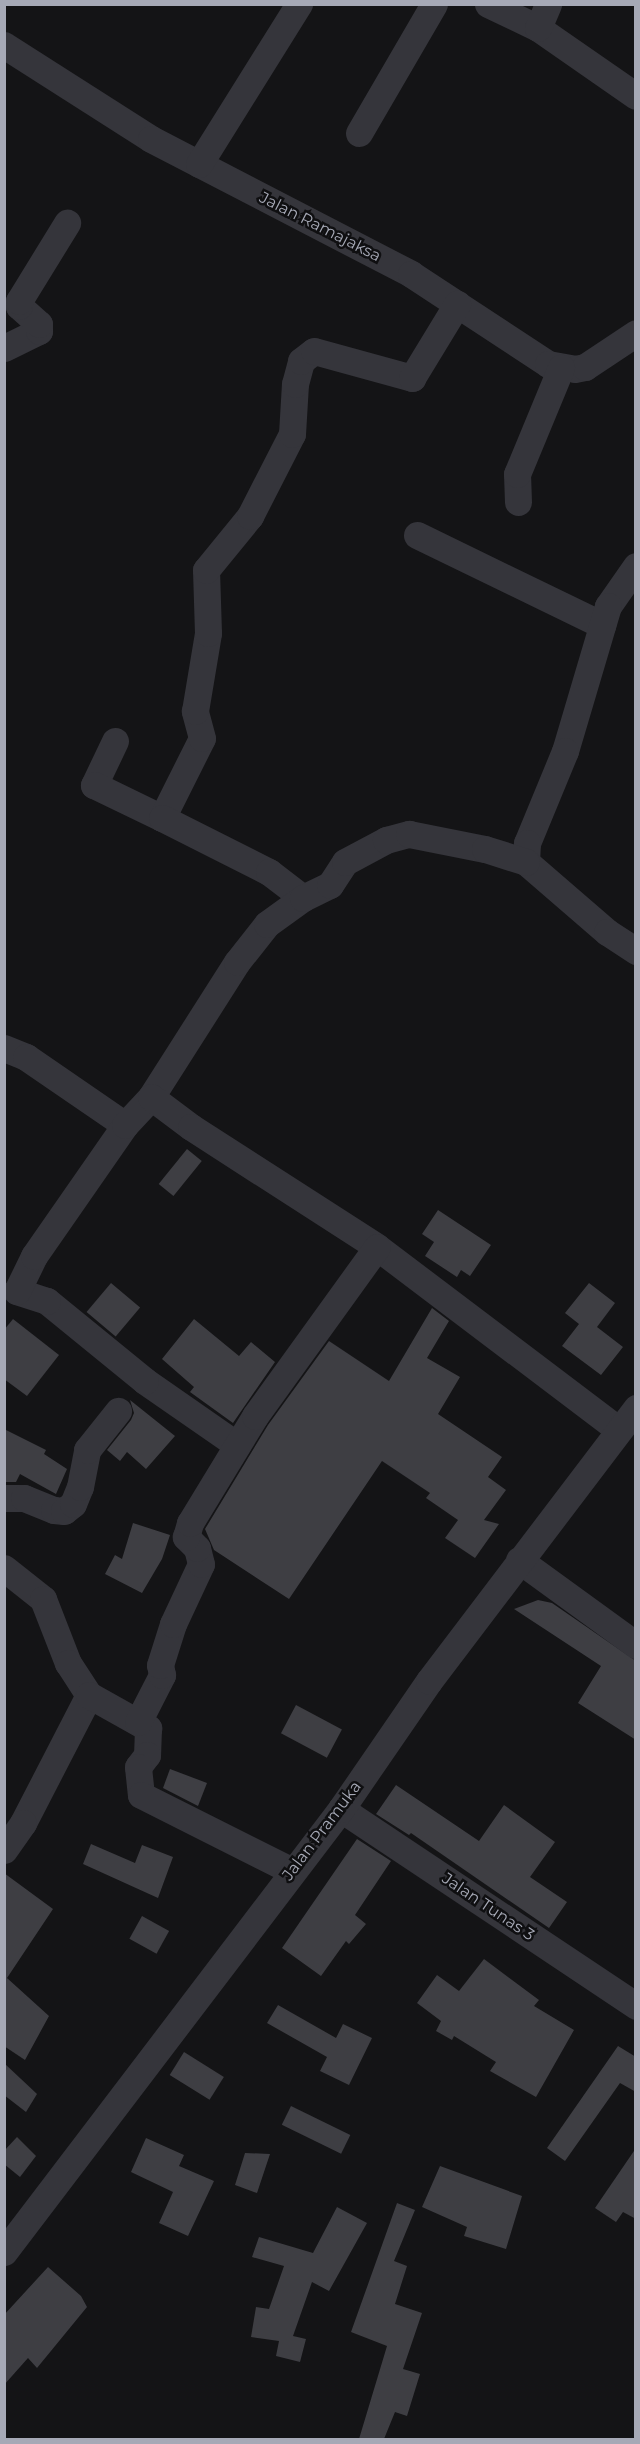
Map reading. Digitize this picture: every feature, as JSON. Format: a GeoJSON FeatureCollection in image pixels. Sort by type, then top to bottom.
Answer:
{"type":"FeatureCollection","features":[{"type":"Feature","properties":{"kind":"street"},"geometry":{"type":"LineString","coordinates":[[199,164],[299,4]]}},
{"type":"Feature","properties":{"kind":"street"},"geometry":{"type":"LineString","coordinates":[[359,133],[434,4]]}},
{"type":"Feature","properties":{"kind":"street"},"geometry":{"type":"LineString","coordinates":[[488,4],[543,16],[636,96]]}},
{"type":"Feature","properties":{"kind":"street","name":"Jalan Ramajaksa"},"geometry":{"type":"LineString","coordinates":[[4,45],[64,87],[199,164],[411,274],[534,357],[561,368],[575,369],[595,363],[636,333]]}},
{"type":"Feature","properties":{"kind":"street"},"geometry":{"type":"LineString","coordinates":[[4,348],[39,331],[39,324],[19,306],[19,301],[67,223]]}},
{"type":"Feature","properties":{"kind":"street"},"geometry":{"type":"LineString","coordinates":[[162,818],[202,738],[195,711],[208,633],[206,570],[250,516],[292,434],[295,384],[301,361],[314,351],[412,378],[457,304]]}},
{"type":"Feature","properties":{"kind":"street"},"geometry":{"type":"LineString","coordinates":[[518,502],[517,474],[561,368]]}},
{"type":"Feature","properties":{"kind":"street"},"geometry":{"type":"LineString","coordinates":[[417,536],[602,625]]}},
{"type":"Feature","properties":{"kind":"street"},"geometry":{"type":"LineString","coordinates":[[526,862],[527,843],[565,751],[608,606],[636,566]]}},
{"type":"Feature","properties":{"kind":"street"},"geometry":{"type":"LineString","coordinates":[[115,741],[94,785],[269,872],[303,898]]}},
{"type":"Feature","properties":{"kind":"street"},"geometry":{"type":"LineString","coordinates":[[237,1445],[145,1380],[47,1301],[11,1290],[125,1125],[152,1097],[237,962],[267,924],[303,898],[330,885],[345,862],[386,840],[409,834],[485,849],[526,862],[607,932],[636,951]]}},
{"type":"Feature","properties":{"kind":"street"},"geometry":{"type":"LineString","coordinates":[[4,1048],[26,1058],[125,1125]]}},
{"type":"Feature","properties":{"kind":"street"},"geometry":{"type":"LineString","coordinates":[[152,1097],[191,1127],[377,1247],[616,1428]]}},
{"type":"Feature","properties":{"kind":"street"},"geometry":{"type":"LineString","coordinates":[[138,1722],[162,1675],[160,1665],[173,1624],[201,1564],[197,1548],[186,1532],[237,1445],[377,1247]]}},
{"type":"Feature","properties":{"kind":"street","name":"Jalan Pramuka"},"geometry":{"type":"LineString","coordinates":[[4,2252],[341,1809],[616,1428],[636,1408]]}},
{"type":"Feature","properties":{"kind":"street"},"geometry":{"type":"LineString","coordinates":[[4,1498],[24,1498],[54,1510],[64,1511],[73,1504],[80,1487],[87,1450],[118,1411]]}},
{"type":"Feature","properties":{"kind":"street"},"geometry":{"type":"LineString","coordinates":[[519,1560],[636,1645]]}},
{"type":"Feature","properties":{"kind":"street"},"geometry":{"type":"LineString","coordinates":[[4,1568],[43,1599],[68,1663],[89,1695],[147,1728],[147,1755],[138,1767],[141,1795],[292,1871]]}},
{"type":"Feature","properties":{"kind":"street"},"geometry":{"type":"LineString","coordinates":[[4,1850],[23,1823],[89,1695]]}},
{"type":"Feature","properties":{"kind":"street","name":"Jalan Tunas 3"},"geometry":{"type":"LineString","coordinates":[[341,1809],[636,2006]]}},
{"type":"Feature","properties":{"kind":"building"},"geometry":{"type":"Polygon","coordinates":[[[187,1149],[202,1161],[173,1196],[159,1184],[187,1149]]]}},
{"type":"Feature","properties":{"kind":"building"},"geometry":{"type":"Polygon","coordinates":[[[438,1210],[491,1245],[470,1276],[461,1270],[457,1277],[425,1256],[434,1242],[422,1234],[438,1210]]]}},
{"type":"Feature","properties":{"kind":"building"},"geometry":{"type":"Polygon","coordinates":[[[111,1283],[140,1307],[116,1337],[87,1312],[111,1283]]]}},
{"type":"Feature","properties":{"kind":"building"},"geometry":{"type":"Polygon","coordinates":[[[589,1283],[615,1303],[597,1327],[623,1347],[601,1375],[562,1346],[579,1324],[565,1313],[589,1283]]]}},
{"type":"Feature","properties":{"kind":"building"},"geometry":{"type":"Polygon","coordinates":[[[432,1308],[449,1321],[427,1358],[460,1377],[438,1414],[502,1457],[488,1477],[506,1490],[484,1520],[499,1524],[475,1558],[445,1538],[458,1520],[426,1498],[430,1493],[382,1461],[289,1599],[214,1550],[205,1529],[268,1425],[329,1341],[389,1381],[432,1308]]]}},
{"type":"Feature","properties":{"kind":"building"},"geometry":{"type":"Polygon","coordinates":[[[13,1319],[59,1355],[27,1396],[4,1379],[4,1330],[13,1319]]]}},
{"type":"Feature","properties":{"kind":"building"},"geometry":{"type":"Polygon","coordinates":[[[194,1319],[239,1356],[251,1342],[275,1362],[233,1423],[190,1392],[194,1387],[162,1359],[194,1319]]]}},
{"type":"Feature","properties":{"kind":"building"},"geometry":{"type":"Polygon","coordinates":[[[130,1400],[175,1436],[146,1469],[127,1452],[120,1461],[107,1450],[131,1420],[134,1413],[130,1400]]]}},
{"type":"Feature","properties":{"kind":"building"},"geometry":{"type":"Polygon","coordinates":[[[4,1429],[46,1450],[44,1454],[67,1469],[56,1494],[20,1474],[16,1482],[4,1482],[4,1429]]]}},
{"type":"Feature","properties":{"kind":"building"},"geometry":{"type":"Polygon","coordinates":[[[133,1523],[170,1535],[162,1559],[142,1593],[105,1574],[115,1555],[122,1559],[133,1523]]]}},
{"type":"Feature","properties":{"kind":"building"},"geometry":{"type":"Polygon","coordinates":[[[538,1600],[552,1603],[636,1661],[636,1740],[578,1703],[601,1666],[514,1609],[538,1600]]]}},
{"type":"Feature","properties":{"kind":"building"},"geometry":{"type":"Polygon","coordinates":[[[296,1705],[342,1729],[327,1758],[281,1733],[296,1705]]]}},
{"type":"Feature","properties":{"kind":"building"},"geometry":{"type":"Polygon","coordinates":[[[170,1769],[207,1783],[198,1806],[163,1788],[170,1769]]]}},
{"type":"Feature","properties":{"kind":"building"},"geometry":{"type":"Polygon","coordinates":[[[396,1785],[479,1841],[504,1805],[555,1842],[530,1877],[567,1902],[549,1928],[411,1833],[409,1835],[376,1814],[396,1785]]]}},
{"type":"Feature","properties":{"kind":"building"},"geometry":{"type":"Polygon","coordinates":[[[357,1839],[391,1861],[355,1915],[366,1924],[349,1944],[346,1941],[321,1976],[282,1948],[357,1839]]]}},
{"type":"Feature","properties":{"kind":"building"},"geometry":{"type":"Polygon","coordinates":[[[91,1844],[135,1863],[142,1845],[173,1857],[158,1898],[83,1864],[91,1844]]]}},
{"type":"Feature","properties":{"kind":"building"},"geometry":{"type":"Polygon","coordinates":[[[4,1873],[53,1909],[7,1978],[49,2016],[25,2060],[4,2046],[4,1873]]]}},
{"type":"Feature","properties":{"kind":"building"},"geometry":{"type":"Polygon","coordinates":[[[142,1916],[169,1931],[157,1954],[129,1939],[142,1916]]]}},
{"type":"Feature","properties":{"kind":"building"},"geometry":{"type":"Polygon","coordinates":[[[484,1959],[539,2000],[534,2006],[574,2030],[536,2097],[490,2071],[496,2062],[454,2036],[452,2040],[436,2031],[441,2021],[417,2003],[437,1975],[459,1991],[484,1959]]]}},
{"type":"Feature","properties":{"kind":"building"},"geometry":{"type":"Polygon","coordinates":[[[278,2005],[336,2038],[343,2024],[372,2038],[349,2085],[320,2071],[327,2057],[267,2023],[278,2005]]]}},
{"type":"Feature","properties":{"kind":"building"},"geometry":{"type":"Polygon","coordinates":[[[618,2046],[636,2057],[636,2092],[620,2083],[565,2161],[547,2148],[618,2046]]]}},
{"type":"Feature","properties":{"kind":"building"},"geometry":{"type":"Polygon","coordinates":[[[184,2052],[224,2077],[210,2100],[170,2075],[184,2052]]]}},
{"type":"Feature","properties":{"kind":"building"},"geometry":{"type":"Polygon","coordinates":[[[4,2063],[37,2094],[26,2112],[4,2095],[4,2063]]]}},
{"type":"Feature","properties":{"kind":"building"},"geometry":{"type":"Polygon","coordinates":[[[291,2106],[350,2135],[341,2154],[282,2125],[291,2106]]]}},
{"type":"Feature","properties":{"kind":"building"},"geometry":{"type":"Polygon","coordinates":[[[17,2137],[36,2156],[20,2177],[4,2164],[4,2151],[17,2137]]]}},
{"type":"Feature","properties":{"kind":"building"},"geometry":{"type":"Polygon","coordinates":[[[146,2138],[184,2155],[179,2166],[214,2181],[188,2236],[159,2223],[173,2192],[131,2172],[146,2138]]]}},
{"type":"Feature","properties":{"kind":"building"},"geometry":{"type":"Polygon","coordinates":[[[636,2148],[636,2219],[623,2212],[616,2222],[595,2208],[636,2148]]]}},
{"type":"Feature","properties":{"kind":"building"},"geometry":{"type":"Polygon","coordinates":[[[245,2153],[270,2154],[257,2193],[235,2185],[245,2153]]]}},
{"type":"Feature","properties":{"kind":"building"},"geometry":{"type":"Polygon","coordinates":[[[440,2166],[522,2196],[506,2249],[464,2236],[467,2227],[422,2207],[440,2166]]]}},
{"type":"Feature","properties":{"kind":"building"},"geometry":{"type":"Polygon","coordinates":[[[397,2203],[415,2210],[394,2261],[407,2266],[395,2304],[422,2313],[403,2369],[420,2374],[407,2416],[395,2412],[384,2439],[359,2439],[387,2346],[351,2332],[397,2203]]]}},
{"type":"Feature","properties":{"kind":"building"},"geometry":{"type":"Polygon","coordinates":[[[337,2207],[367,2223],[329,2291],[312,2282],[293,2336],[306,2339],[300,2362],[276,2356],[279,2341],[251,2337],[256,2307],[269,2309],[284,2266],[252,2257],[259,2237],[313,2253],[337,2207]]]}},
{"type":"Feature","properties":{"kind":"building"},"geometry":{"type":"Polygon","coordinates":[[[48,2267],[81,2296],[87,2307],[37,2368],[28,2358],[4,2385],[4,2315],[48,2267]]]}}]}
